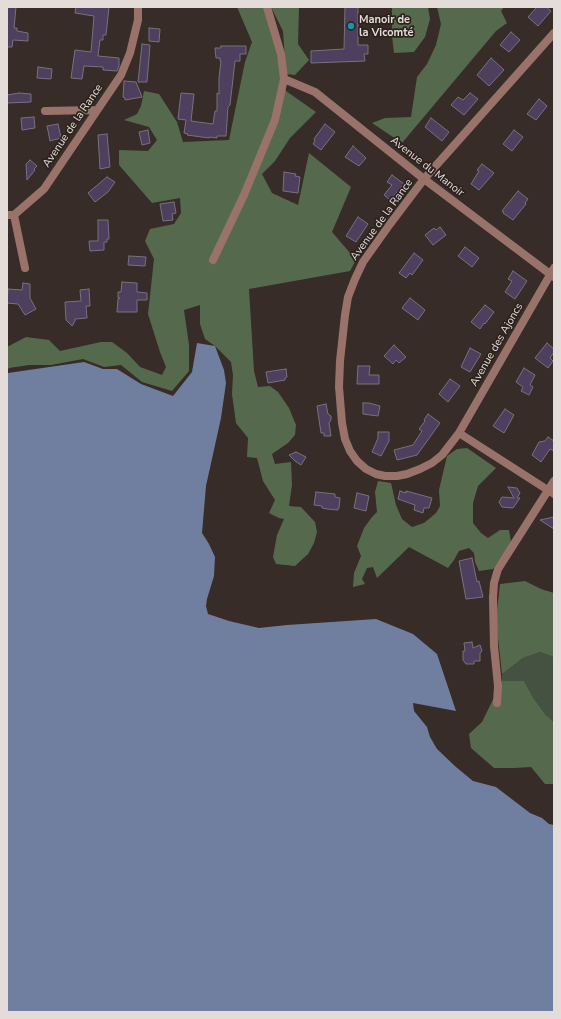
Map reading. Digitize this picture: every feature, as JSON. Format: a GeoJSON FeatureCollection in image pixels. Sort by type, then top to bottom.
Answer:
{"type":"FeatureCollection","features":[{"type":"Feature","properties":{"kind":"street","name":"Avenue de la Rance"},"geometry":{"type":"LineString","coordinates":[[10,215],[44,189],[121,75],[130,53],[138,20],[138,7]]}},
{"type":"Feature","properties":{"kind":"street"},"geometry":{"type":"LineString","coordinates":[[213,260],[275,120],[284,79],[281,54],[267,7]]}},
{"type":"Feature","properties":{"kind":"street","name":"Avenue de la Rance"},"geometry":{"type":"LineString","coordinates":[[459,433],[442,456],[432,463],[407,474],[385,476],[376,474],[366,469],[358,461],[350,451],[345,439],[339,387],[340,361],[348,297],[354,279],[363,262],[424,179],[554,33]]}},
{"type":"Feature","properties":{"kind":"street","name":"Avenue du Manoir"},"geometry":{"type":"LineString","coordinates":[[284,79],[315,92],[424,179],[553,273]]}},
{"type":"Feature","properties":{"kind":"street"},"geometry":{"type":"LineString","coordinates":[[45,111],[96,110]]}},
{"type":"Feature","properties":{"kind":"street"},"geometry":{"type":"LineString","coordinates":[[10,215],[25,268]]}},
{"type":"Feature","properties":{"kind":"street","name":"Avenue des Ajoncs"},"geometry":{"type":"LineString","coordinates":[[459,433],[553,273]]}},
{"type":"Feature","properties":{"kind":"street"},"geometry":{"type":"LineString","coordinates":[[459,433],[551,492]]}},
{"type":"Feature","properties":{"kind":"street"},"geometry":{"type":"LineString","coordinates":[[497,703],[498,686],[494,646],[492,596],[494,583],[498,570],[551,492],[554,481]]}},
{"type":"Feature","properties":{"kind":"green space"},"geometry":{"type":"Polygon","coordinates":[[[237,7],[264,7],[276,47],[286,91],[316,112],[290,138],[275,161],[262,174],[272,193],[298,205],[309,153],[351,187],[332,232],[356,260],[350,271],[249,289],[254,371],[258,387],[270,386],[278,392],[289,408],[296,425],[295,435],[288,443],[272,454],[275,464],[291,462],[292,485],[289,506],[301,507],[315,522],[317,532],[314,543],[308,554],[295,566],[276,564],[273,557],[277,535],[284,519],[269,513],[275,500],[263,481],[257,458],[247,457],[248,438],[236,423],[232,394],[233,375],[231,362],[215,346],[205,339],[200,324],[200,305],[184,310],[189,345],[189,371],[172,391],[142,382],[121,365],[104,367],[83,359],[51,365],[29,365],[9,368],[7,370],[7,347],[26,337],[49,340],[60,351],[101,342],[112,342],[127,353],[140,367],[162,375],[166,367],[148,314],[154,259],[145,241],[150,229],[174,224],[181,213],[180,198],[152,203],[119,165],[119,150],[148,151],[157,140],[149,127],[124,120],[137,114],[141,106],[144,91],[159,94],[177,122],[183,142],[229,140],[245,62],[252,42],[237,7]]]}},
{"type":"Feature","properties":{"kind":"green space"},"geometry":{"type":"Polygon","coordinates":[[[271,7],[299,7],[298,44],[309,60],[295,75],[286,74],[283,31],[271,7]]]}},
{"type":"Feature","properties":{"kind":"green space"},"geometry":{"type":"Polygon","coordinates":[[[392,7],[428,7],[430,19],[425,37],[414,52],[394,53],[392,36],[392,7]]]}},
{"type":"Feature","properties":{"kind":"green space"},"geometry":{"type":"Polygon","coordinates":[[[437,7],[504,7],[501,11],[507,23],[496,31],[402,143],[372,123],[385,118],[411,117],[417,77],[427,64],[436,45],[441,24],[437,7]]]}},
{"type":"Feature","properties":{"kind":"green space"},"geometry":{"type":"Polygon","coordinates":[[[467,448],[496,468],[478,486],[473,503],[473,523],[481,533],[488,538],[500,530],[509,530],[511,542],[493,569],[479,571],[475,562],[474,553],[469,548],[459,551],[448,568],[409,547],[377,578],[373,567],[367,568],[362,579],[365,584],[353,587],[354,573],[361,556],[357,546],[364,528],[377,512],[375,492],[378,481],[391,483],[396,505],[402,519],[412,527],[424,523],[436,513],[440,506],[439,490],[447,456],[457,449],[467,448]]]}},
{"type":"Feature","properties":{"kind":"green space"},"geometry":{"type":"Polygon","coordinates":[[[525,581],[541,589],[554,593],[554,657],[540,652],[523,658],[502,674],[496,620],[500,584],[525,581]]]}},
{"type":"Feature","properties":{"kind":"green space"},"geometry":{"type":"Polygon","coordinates":[[[540,652],[554,657],[554,722],[545,714],[534,699],[524,681],[502,681],[502,674],[523,658],[540,652]]]}},
{"type":"Feature","properties":{"kind":"green space"},"geometry":{"type":"Polygon","coordinates":[[[502,681],[524,681],[534,699],[545,714],[554,722],[554,784],[545,784],[531,767],[494,768],[471,748],[469,734],[482,722],[502,681]]]}},
{"type":"Feature","properties":{"kind":"water"},"geometry":{"type":"Polygon","coordinates":[[[197,343],[215,346],[224,370],[226,383],[221,418],[206,486],[202,533],[215,557],[214,576],[206,606],[208,614],[259,628],[376,619],[413,634],[437,654],[456,711],[413,703],[414,711],[427,727],[430,737],[437,749],[473,781],[496,787],[530,813],[542,818],[549,824],[554,825],[554,1012],[7,1012],[7,375],[8,373],[84,362],[103,369],[117,369],[141,384],[173,396],[192,372],[197,343]]]}},
{"type":"Feature","properties":{"kind":"building"},"geometry":{"type":"Polygon","coordinates":[[[7,7],[16,7],[14,28],[17,28],[17,31],[28,33],[28,41],[13,40],[12,47],[7,47],[7,7]]]}},
{"type":"Feature","properties":{"kind":"building"},"geometry":{"type":"Polygon","coordinates":[[[76,7],[109,7],[106,35],[103,35],[103,40],[100,40],[98,56],[119,58],[119,66],[117,71],[103,70],[103,67],[84,66],[82,79],[71,78],[75,50],[91,52],[94,16],[75,13],[76,7]]]}},
{"type":"Feature","properties":{"kind":"building","name":"Manoir de la Vicomté"},"geometry":{"type":"Polygon","coordinates":[[[345,7],[358,7],[358,45],[368,45],[368,54],[364,54],[365,61],[311,63],[311,51],[344,49],[345,7]]]}},
{"type":"Feature","properties":{"kind":"building"},"geometry":{"type":"Polygon","coordinates":[[[537,7],[546,7],[551,11],[538,26],[528,17],[537,7]]]}},
{"type":"Feature","properties":{"kind":"building"},"geometry":{"type":"Polygon","coordinates":[[[149,28],[160,29],[159,42],[149,41],[149,28]]]}},
{"type":"Feature","properties":{"kind":"building"},"geometry":{"type":"Polygon","coordinates":[[[511,32],[520,40],[509,52],[500,45],[511,32]]]}},
{"type":"Feature","properties":{"kind":"building"},"geometry":{"type":"Polygon","coordinates":[[[142,44],[150,45],[147,82],[138,82],[142,44]]]}},
{"type":"Feature","properties":{"kind":"building"},"geometry":{"type":"Polygon","coordinates":[[[221,46],[246,46],[246,54],[240,54],[240,61],[235,61],[230,105],[228,107],[226,136],[209,138],[187,135],[188,134],[184,133],[186,120],[178,119],[181,93],[194,94],[191,121],[213,124],[215,111],[217,111],[217,93],[219,94],[221,61],[220,58],[216,58],[215,48],[221,48],[221,46]]]}},
{"type":"Feature","properties":{"kind":"building"},"geometry":{"type":"Polygon","coordinates":[[[491,58],[504,70],[489,86],[477,75],[491,58]]]}},
{"type":"Feature","properties":{"kind":"building"},"geometry":{"type":"Polygon","coordinates":[[[38,67],[52,69],[51,79],[37,78],[38,67]]]}},
{"type":"Feature","properties":{"kind":"building"},"geometry":{"type":"Polygon","coordinates":[[[124,81],[136,82],[142,97],[125,100],[123,97],[124,81]]]}},
{"type":"Feature","properties":{"kind":"building"},"geometry":{"type":"Polygon","coordinates":[[[19,93],[31,94],[31,102],[7,103],[7,95],[19,93]]]}},
{"type":"Feature","properties":{"kind":"building"},"geometry":{"type":"Polygon","coordinates":[[[470,93],[478,99],[464,115],[451,105],[458,97],[463,100],[470,93]]]}},
{"type":"Feature","properties":{"kind":"building"},"geometry":{"type":"Polygon","coordinates":[[[539,99],[547,106],[536,120],[527,114],[539,99]]]}},
{"type":"Feature","properties":{"kind":"building"},"geometry":{"type":"Polygon","coordinates":[[[34,117],[35,128],[22,130],[21,118],[34,117]]]}},
{"type":"Feature","properties":{"kind":"building"},"geometry":{"type":"Polygon","coordinates":[[[431,118],[449,132],[442,141],[425,127],[431,118]]]}},
{"type":"Feature","properties":{"kind":"building"},"geometry":{"type":"Polygon","coordinates":[[[58,124],[61,138],[50,141],[47,126],[58,124]]]}},
{"type":"Feature","properties":{"kind":"building"},"geometry":{"type":"Polygon","coordinates":[[[325,124],[335,132],[321,150],[313,144],[315,141],[314,139],[325,124]]]}},
{"type":"Feature","properties":{"kind":"building"},"geometry":{"type":"Polygon","coordinates":[[[148,130],[150,143],[142,145],[139,132],[148,130]]]}},
{"type":"Feature","properties":{"kind":"building"},"geometry":{"type":"Polygon","coordinates":[[[514,130],[523,137],[512,151],[503,144],[514,130]]]}},
{"type":"Feature","properties":{"kind":"building"},"geometry":{"type":"Polygon","coordinates":[[[107,134],[110,167],[100,169],[98,135],[107,134]]]}},
{"type":"Feature","properties":{"kind":"building"},"geometry":{"type":"Polygon","coordinates":[[[353,146],[366,158],[359,166],[345,157],[353,146]]]}},
{"type":"Feature","properties":{"kind":"building"},"geometry":{"type":"Polygon","coordinates":[[[30,160],[37,166],[27,180],[26,164],[30,160]]]}},
{"type":"Feature","properties":{"kind":"building"},"geometry":{"type":"Polygon","coordinates":[[[482,164],[494,173],[479,190],[471,184],[479,171],[477,170],[482,164]]]}},
{"type":"Feature","properties":{"kind":"building"},"geometry":{"type":"Polygon","coordinates":[[[284,172],[296,174],[295,176],[300,177],[298,193],[283,191],[284,172]]]}},
{"type":"Feature","properties":{"kind":"building"},"geometry":{"type":"Polygon","coordinates":[[[392,175],[404,184],[390,200],[384,195],[392,185],[387,182],[392,175]]]}},
{"type":"Feature","properties":{"kind":"building"},"geometry":{"type":"Polygon","coordinates":[[[107,177],[115,182],[108,192],[95,202],[88,193],[107,177]]]}},
{"type":"Feature","properties":{"kind":"building"},"geometry":{"type":"Polygon","coordinates":[[[518,191],[528,199],[525,203],[526,204],[513,220],[502,211],[518,191]]]}},
{"type":"Feature","properties":{"kind":"building"},"geometry":{"type":"Polygon","coordinates":[[[174,202],[176,213],[172,214],[173,220],[163,221],[160,204],[174,202]]]}},
{"type":"Feature","properties":{"kind":"building"},"geometry":{"type":"Polygon","coordinates":[[[358,217],[368,224],[356,242],[346,236],[358,217]]]}},
{"type":"Feature","properties":{"kind":"building"},"geometry":{"type":"Polygon","coordinates":[[[98,220],[108,220],[109,239],[107,239],[107,242],[104,242],[104,250],[90,251],[89,241],[98,241],[98,220]]]}},
{"type":"Feature","properties":{"kind":"building"},"geometry":{"type":"Polygon","coordinates":[[[440,227],[446,235],[433,245],[425,235],[434,228],[436,230],[440,227]]]}},
{"type":"Feature","properties":{"kind":"building"},"geometry":{"type":"Polygon","coordinates":[[[465,247],[479,258],[472,267],[458,256],[465,247]]]}},
{"type":"Feature","properties":{"kind":"building"},"geometry":{"type":"Polygon","coordinates":[[[414,253],[423,260],[412,275],[410,273],[406,278],[399,273],[414,253]]]}},
{"type":"Feature","properties":{"kind":"building"},"geometry":{"type":"Polygon","coordinates":[[[129,256],[146,257],[145,266],[128,265],[129,256]]]}},
{"type":"Feature","properties":{"kind":"building"},"geometry":{"type":"Polygon","coordinates":[[[513,271],[527,281],[515,299],[505,292],[512,281],[508,279],[513,271]]]}},
{"type":"Feature","properties":{"kind":"building"},"geometry":{"type":"Polygon","coordinates":[[[122,282],[137,283],[137,292],[147,293],[147,300],[137,300],[137,312],[117,312],[118,299],[120,298],[118,298],[118,292],[121,292],[122,282]]]}},
{"type":"Feature","properties":{"kind":"building"},"geometry":{"type":"Polygon","coordinates":[[[23,283],[30,284],[30,298],[36,309],[25,315],[18,304],[7,303],[8,289],[22,290],[23,283]]]}},
{"type":"Feature","properties":{"kind":"building"},"geometry":{"type":"Polygon","coordinates":[[[89,289],[90,306],[86,306],[87,318],[75,319],[72,326],[66,320],[65,302],[81,301],[80,290],[89,289]]]}},
{"type":"Feature","properties":{"kind":"building"},"geometry":{"type":"Polygon","coordinates":[[[410,298],[425,310],[418,320],[402,308],[410,298]]]}},
{"type":"Feature","properties":{"kind":"building"},"geometry":{"type":"Polygon","coordinates":[[[485,305],[494,312],[480,329],[471,322],[485,305]]]}},
{"type":"Feature","properties":{"kind":"building"},"geometry":{"type":"Polygon","coordinates":[[[547,343],[554,349],[554,352],[550,358],[553,361],[548,368],[535,358],[547,343]]]}},
{"type":"Feature","properties":{"kind":"building"},"geometry":{"type":"Polygon","coordinates":[[[394,345],[406,357],[399,363],[396,360],[393,364],[384,356],[394,345]]]}},
{"type":"Feature","properties":{"kind":"building"},"geometry":{"type":"Polygon","coordinates":[[[470,348],[481,354],[470,372],[461,367],[470,348]]]}},
{"type":"Feature","properties":{"kind":"building"},"geometry":{"type":"Polygon","coordinates":[[[358,366],[370,366],[369,375],[379,375],[379,384],[357,384],[358,366]]]}},
{"type":"Feature","properties":{"kind":"building"},"geometry":{"type":"Polygon","coordinates":[[[524,368],[535,375],[530,385],[533,387],[529,395],[521,391],[523,387],[516,382],[524,368]]]}},
{"type":"Feature","properties":{"kind":"building"},"geometry":{"type":"Polygon","coordinates":[[[286,369],[287,377],[285,380],[268,383],[266,372],[286,369]]]}},
{"type":"Feature","properties":{"kind":"building"},"geometry":{"type":"Polygon","coordinates":[[[450,379],[460,386],[448,402],[439,394],[450,379]]]}},
{"type":"Feature","properties":{"kind":"building"},"geometry":{"type":"Polygon","coordinates":[[[363,403],[380,406],[378,416],[363,414],[363,403]]]}},
{"type":"Feature","properties":{"kind":"building"},"geometry":{"type":"Polygon","coordinates":[[[326,404],[328,414],[331,416],[329,423],[331,436],[324,436],[324,433],[321,433],[317,406],[326,404]]]}},
{"type":"Feature","properties":{"kind":"building"},"geometry":{"type":"Polygon","coordinates":[[[505,409],[514,415],[504,433],[493,426],[505,409]]]}},
{"type":"Feature","properties":{"kind":"building"},"geometry":{"type":"Polygon","coordinates":[[[428,414],[440,423],[417,455],[397,460],[394,450],[413,445],[422,431],[419,429],[428,414]]]}},
{"type":"Feature","properties":{"kind":"building"},"geometry":{"type":"Polygon","coordinates":[[[378,432],[389,432],[389,441],[381,456],[372,452],[378,438],[378,432]]]}},
{"type":"Feature","properties":{"kind":"building"},"geometry":{"type":"Polygon","coordinates":[[[548,437],[554,441],[554,451],[550,449],[541,462],[532,455],[539,442],[545,441],[548,437]]]}},
{"type":"Feature","properties":{"kind":"building"},"geometry":{"type":"Polygon","coordinates":[[[296,452],[306,457],[301,465],[289,455],[296,452]]]}},
{"type":"Feature","properties":{"kind":"building"},"geometry":{"type":"Polygon","coordinates":[[[508,487],[517,488],[520,493],[517,498],[520,498],[513,508],[502,507],[499,502],[502,497],[514,498],[508,487]]]}},
{"type":"Feature","properties":{"kind":"building"},"geometry":{"type":"Polygon","coordinates":[[[400,491],[406,493],[406,491],[432,498],[429,508],[424,508],[423,513],[414,510],[415,505],[398,499],[400,491]]]}},
{"type":"Feature","properties":{"kind":"building"},"geometry":{"type":"Polygon","coordinates":[[[316,492],[335,494],[335,497],[340,498],[338,510],[322,508],[322,506],[314,505],[316,492]]]}},
{"type":"Feature","properties":{"kind":"building"},"geometry":{"type":"Polygon","coordinates":[[[357,493],[369,496],[366,511],[354,508],[357,493]]]}},
{"type":"Feature","properties":{"kind":"building"},"geometry":{"type":"Polygon","coordinates":[[[554,517],[554,529],[540,520],[554,517]]]}},
{"type":"Feature","properties":{"kind":"building"},"geometry":{"type":"Polygon","coordinates":[[[472,558],[477,582],[479,581],[483,597],[466,599],[459,561],[472,558]]]}},
{"type":"Feature","properties":{"kind":"building"},"geometry":{"type":"Polygon","coordinates":[[[472,642],[473,648],[480,645],[482,651],[480,653],[480,661],[474,661],[474,664],[466,664],[463,660],[463,651],[465,651],[464,643],[472,642]]]}},
{"type":"Feature","properties":{"kind":"place","name":"Manoir de la Vicomté"},"geometry":{"type":"Point","coordinates":[351,26]}}]}
